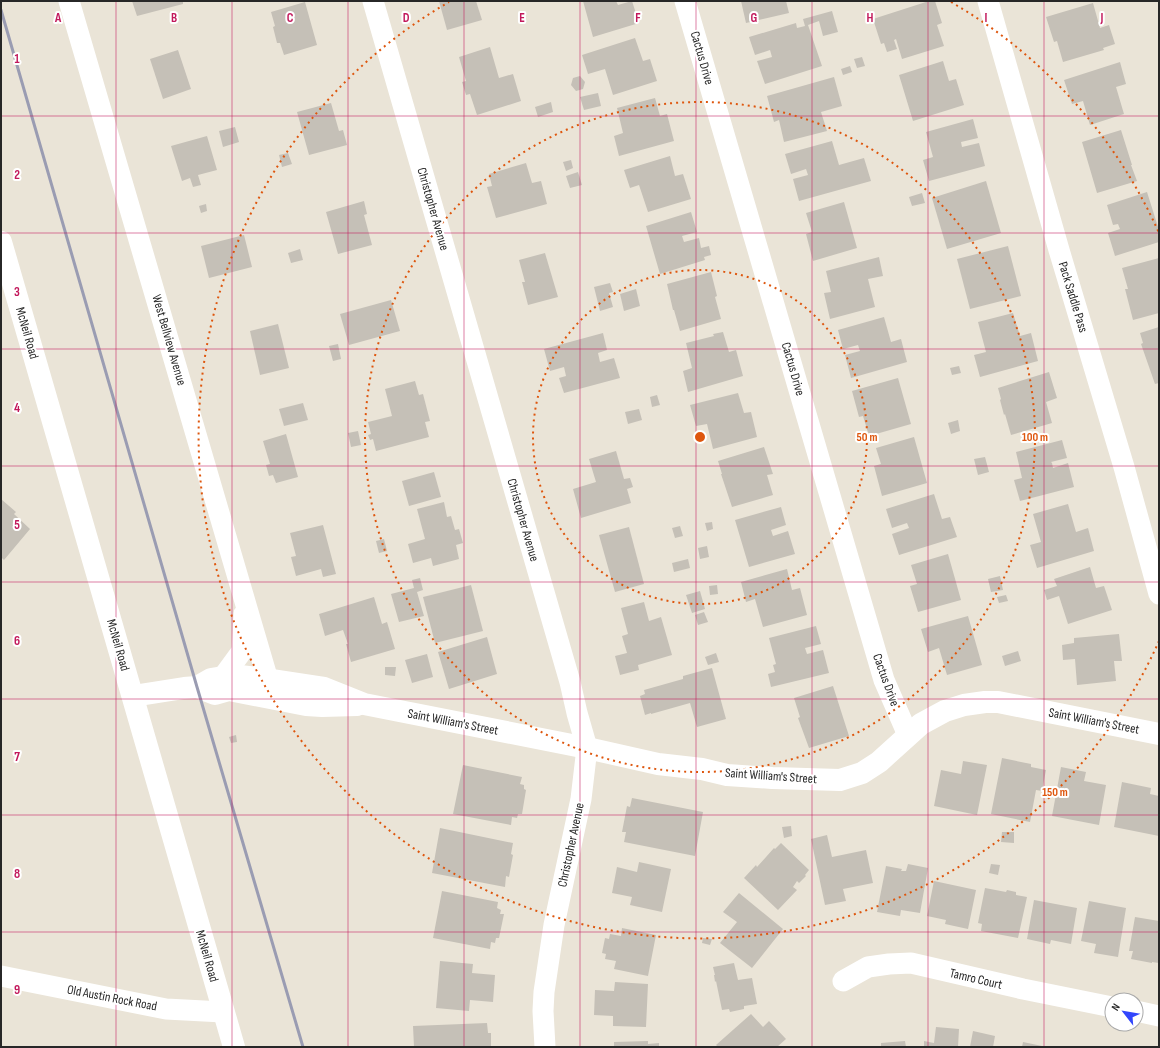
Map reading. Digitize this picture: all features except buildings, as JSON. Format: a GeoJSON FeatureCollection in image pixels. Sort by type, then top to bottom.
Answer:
{"type":"FeatureCollection","features":[{"type":"Feature","properties":{"kind":"street","name":"West Bellview Avenue"},"geometry":{"type":"LineString","coordinates":[[69,1],[268,680]]}},
{"type":"Feature","properties":{"kind":"street","name":"Christopher Avenue"},"geometry":{"type":"LineString","coordinates":[[373,1],[570,682],[587,748],[581,799],[554,925],[543,1011],[545,1047]]}},
{"type":"Feature","properties":{"kind":"street","name":"Cactus Drive"},"geometry":{"type":"LineString","coordinates":[[685,1],[884,680],[908,735]]}},
{"type":"Feature","properties":{"kind":"street","name":"Pack Saddle Pass"},"geometry":{"type":"LineString","coordinates":[[988,1],[1059,250],[1124,467],[1159,594]]}},
{"type":"Feature","properties":{"kind":"street","name":"McNeil Road"},"geometry":{"type":"LineString","coordinates":[[1,242],[234,1047]]}},
{"type":"Feature","properties":{"kind":"street"},"geometry":{"type":"LineString","coordinates":[[224,677],[242,651],[244,597]]}},
{"type":"Feature","properties":{"kind":"street","name":"Saint William's Street"},"geometry":{"type":"LineString","coordinates":[[133,696],[197,687],[211,679],[240,676],[324,688],[364,704],[587,748],[658,764],[702,769],[727,775],[772,778],[840,780],[862,773],[879,762],[921,724],[945,711],[964,705],[985,702],[998,702],[1159,734]]}},
{"type":"Feature","properties":{"kind":"street","name":"Saint William's Street"},"geometry":{"type":"LineString","coordinates":[[197,687],[215,694],[229,690],[306,705],[322,706],[364,704]]}},
{"type":"Feature","properties":{"kind":"street","name":"Tamro Court"},"geometry":{"type":"LineString","coordinates":[[843,981],[868,967],[911,963],[1022,989],[1104,1005]]}},
{"type":"Feature","properties":{"kind":"street","name":"Old Austin Rock Road"},"geometry":{"type":"LineString","coordinates":[[1,976],[166,1009],[223,1012]]}},
{"type":"Feature","properties":{"kind":"street"},"geometry":{"type":"LineString","coordinates":[[1144,1013],[1159,1016]]}},
{"type":"Feature","properties":{"kind":"railway"},"geometry":{"type":"LineString","coordinates":[[1,10],[303,1047]]}}]}
